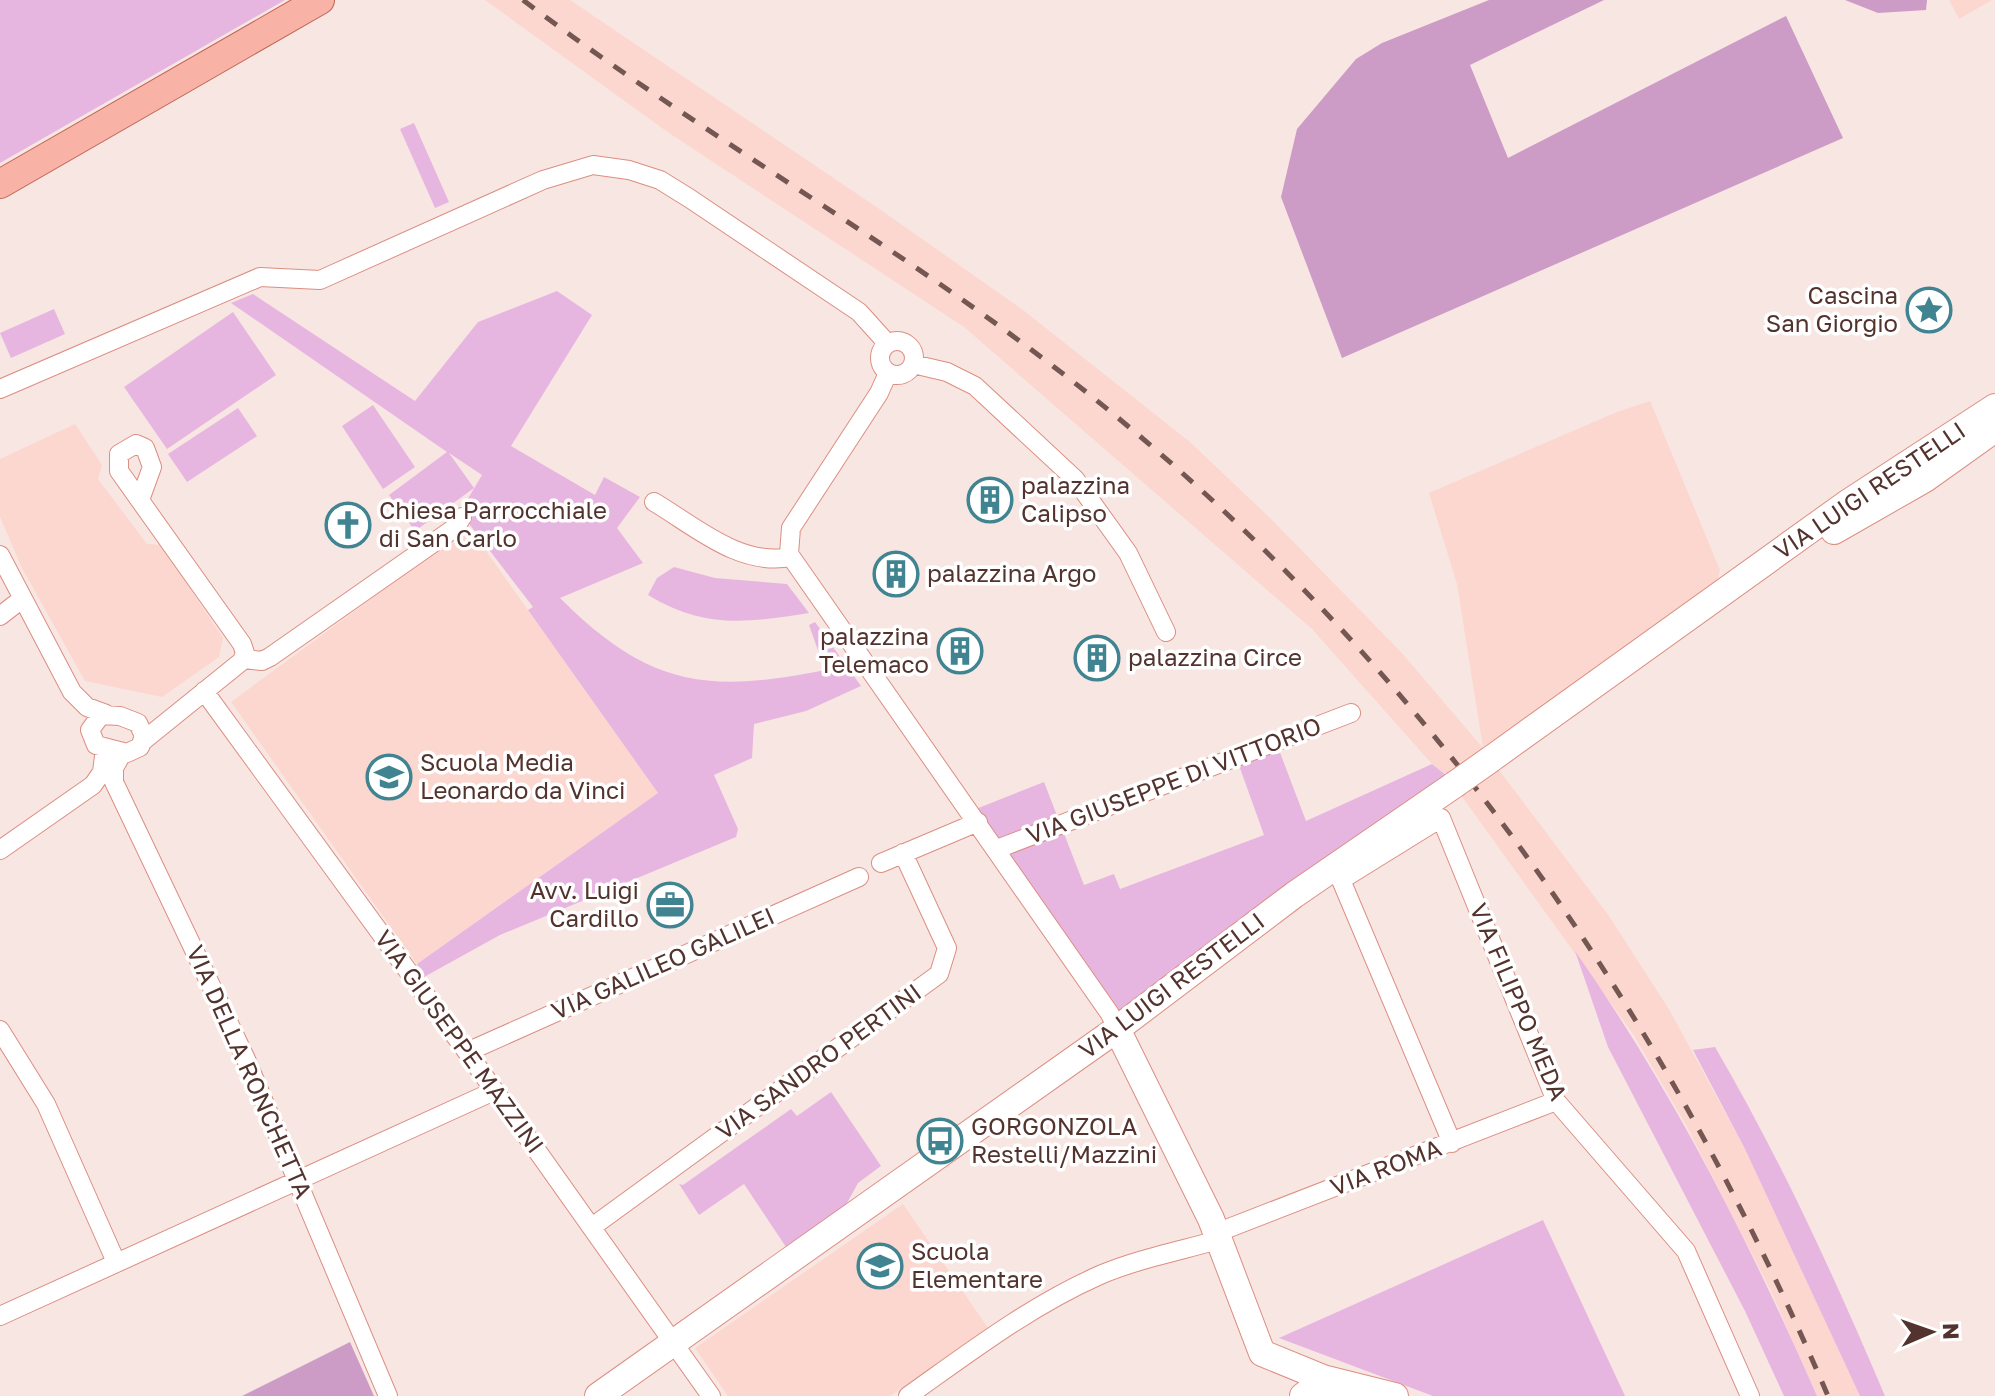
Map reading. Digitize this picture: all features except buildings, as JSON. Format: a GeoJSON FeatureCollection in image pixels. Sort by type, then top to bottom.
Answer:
{"type":"FeatureCollection","features":[{"type":"Feature","properties":{"kind":"main road"},"geometry":{"type":"LineString","coordinates":[[0,184],[320,0]]}},
{"type":"Feature","properties":{"kind":"street"},"geometry":{"type":"LineString","coordinates":[[2,390],[260,277],[320,280],[543,180],[593,165],[629,170],[660,180],[859,312],[887,343]]}},
{"type":"Feature","properties":{"kind":"street"},"geometry":{"type":"LineString","coordinates":[[899,341],[906,344],[913,354],[913,364],[904,374],[888,373],[880,361],[880,352],[887,343],[899,341]]}},
{"type":"Feature","properties":{"kind":"street"},"geometry":{"type":"LineString","coordinates":[[913,364],[947,372],[975,386],[1075,479],[1128,553],[1166,632]]}},
{"type":"Feature","properties":{"kind":"street"},"geometry":{"type":"LineString","coordinates":[[654,502],[748,557],[774,560],[791,557],[788,540],[791,528],[879,393],[888,373]]}},
{"type":"Feature","properties":{"kind":"street","name":"VIA LUIGI RESTELLI"},"geometry":{"type":"LineString","coordinates":[[598,1396],[1117,1029],[1251,926],[1491,759],[1846,504],[1995,407]]}},
{"type":"Feature","properties":{"kind":"street","name":"VIA LUIGI RESTELLI"},"geometry":{"type":"LineString","coordinates":[[1746,576],[1925,479],[1995,429]]}},
{"type":"Feature","properties":{"kind":"street"},"geometry":{"type":"LineString","coordinates":[[140,500],[242,644],[244,659]]}},
{"type":"Feature","properties":{"kind":"street"},"geometry":{"type":"LineString","coordinates":[[0,555],[72,692],[78,714],[93,741],[114,750],[136,750],[179,710],[244,659],[262,661],[270,657],[456,527],[462,517]]}},
{"type":"Feature","properties":{"kind":"street","name":"VIA GIUSEPPE DI VITTORIO"},"geometry":{"type":"LineString","coordinates":[[791,557],[1110,1014],[1217,1236],[1258,1346],[1267,1357],[1367,1391]]}},
{"type":"Feature","properties":{"kind":"street"},"geometry":{"type":"LineString","coordinates":[[0,616],[22,599]]}},
{"type":"Feature","properties":{"kind":"street","name":"VIA GIUSEPPE MAZZINI"},"geometry":{"type":"LineString","coordinates":[[204,691],[467,1052],[711,1396]]}},
{"type":"Feature","properties":{"kind":"street"},"geometry":{"type":"LineString","coordinates":[[72,692],[89,708],[128,718],[149,718],[179,710]]}},
{"type":"Feature","properties":{"kind":"street","name":"VIA GIUSEPPE DI VITTORIO"},"geometry":{"type":"LineString","coordinates":[[997,849],[1351,713]]}},
{"type":"Feature","properties":{"kind":"street"},"geometry":{"type":"LineString","coordinates":[[90,732],[93,721],[106,714]]}},
{"type":"Feature","properties":{"kind":"street"},"geometry":{"type":"LineString","coordinates":[[128,718],[141,727],[143,741]]}},
{"type":"Feature","properties":{"kind":"street"},"geometry":{"type":"LineString","coordinates":[[0,850],[93,785],[114,750]]}},
{"type":"Feature","properties":{"kind":"street","name":"VIA DELLA RONCHETTA"},"geometry":{"type":"LineString","coordinates":[[114,750],[114,782],[245,1057],[388,1396]]}},
{"type":"Feature","properties":{"kind":"street","name":"VIA FILIPPO MEDA"},"geometry":{"type":"LineString","coordinates":[[1452,1143],[1341,880],[1441,818],[1556,1101],[1682,1246],[1750,1396]]}},
{"type":"Feature","properties":{"kind":"street"},"geometry":{"type":"LineString","coordinates":[[881,863],[978,822]]}},
{"type":"Feature","properties":{"kind":"street","name":"VIA SANDRO PERTINI"},"geometry":{"type":"LineString","coordinates":[[592,1227],[939,974],[947,948],[903,853]]}},
{"type":"Feature","properties":{"kind":"street","name":"VIA GALILEO GALILEI"},"geometry":{"type":"LineString","coordinates":[[467,1052],[859,877]]}},
{"type":"Feature","properties":{"kind":"street"},"geometry":{"type":"LineString","coordinates":[[0,1030],[46,1104],[116,1262]]}},
{"type":"Feature","properties":{"kind":"street"},"geometry":{"type":"LineString","coordinates":[[0,1316],[494,1091]]}},
{"type":"Feature","properties":{"kind":"street","name":"VIA ROMA"},"geometry":{"type":"LineString","coordinates":[[908,1396],[1013,1321],[1083,1283],[1217,1236],[1556,1101]]}},
{"type":"Feature","properties":{"kind":"street"},"geometry":{"type":"LineString","coordinates":[[1303,1396],[1317,1385],[1367,1391]]}},
{"type":"Feature","properties":{"kind":"shaded area"},"geometry":{"type":"Polygon","coordinates":[[[0,0],[285,0],[0,163],[0,0]]]}},
{"type":"Feature","properties":{"kind":"shaded area"},"geometry":{"type":"Polygon","coordinates":[[[485,0],[570,0],[1023,310],[1190,442],[1270,518],[1401,652],[1483,748],[1457,584],[1429,493],[1617,412],[1650,401],[1720,570],[1716,586],[1484,750],[1609,916],[1670,1011],[1745,1149],[1860,1396],[1817,1396],[1770,1289],[1686,1125],[1633,1034],[1447,776],[1432,764],[1312,629],[964,327],[669,133],[485,0]]]}},
{"type":"Feature","properties":{"kind":"shaded area"},"geometry":{"type":"Polygon","coordinates":[[[1489,0],[1604,0],[1470,65],[1508,158],[1786,16],[1843,138],[1342,358],[1281,197],[1297,129],[1356,59],[1382,43],[1489,0]]]}},
{"type":"Feature","properties":{"kind":"shaded area"},"geometry":{"type":"Polygon","coordinates":[[[1845,0],[1927,0],[1926,10],[1878,13],[1845,0]]]}},
{"type":"Feature","properties":{"kind":"shaded area"},"geometry":{"type":"Polygon","coordinates":[[[1949,0],[1992,0],[1959,19],[1949,0]]]}},
{"type":"Feature","properties":{"kind":"shaded area"},"geometry":{"type":"Polygon","coordinates":[[[414,123],[449,202],[435,208],[400,129],[414,123]]]}},
{"type":"Feature","properties":{"kind":"shaded area"},"geometry":{"type":"Polygon","coordinates":[[[557,291],[592,315],[511,446],[595,495],[604,477],[640,497],[617,528],[643,563],[560,598],[622,650],[651,666],[681,676],[712,681],[746,681],[825,670],[809,625],[815,622],[861,686],[806,711],[754,724],[752,758],[714,775],[738,829],[736,837],[500,935],[424,977],[417,964],[658,793],[528,610],[533,607],[460,512],[482,475],[449,453],[474,488],[415,531],[389,495],[447,452],[231,303],[253,294],[415,401],[478,322],[557,291]]]}},
{"type":"Feature","properties":{"kind":"shaded area"},"geometry":{"type":"Polygon","coordinates":[[[54,309],[65,334],[11,358],[0,333],[54,309]]]}},
{"type":"Feature","properties":{"kind":"shaded area"},"geometry":{"type":"Polygon","coordinates":[[[233,312],[276,375],[167,449],[124,387],[233,312]]]}},
{"type":"Feature","properties":{"kind":"shaded area"},"geometry":{"type":"Polygon","coordinates":[[[373,405],[415,467],[383,489],[342,426],[373,405]]]}},
{"type":"Feature","properties":{"kind":"shaded area"},"geometry":{"type":"Polygon","coordinates":[[[238,408],[257,436],[187,482],[168,454],[238,408]]]}},
{"type":"Feature","properties":{"kind":"shaded area"},"geometry":{"type":"Polygon","coordinates":[[[75,424],[102,465],[98,479],[147,544],[161,545],[223,638],[219,657],[162,697],[85,681],[22,568],[0,517],[0,459],[75,424]]]}},
{"type":"Feature","properties":{"kind":"shaded area"},"geometry":{"type":"Polygon","coordinates":[[[469,527],[658,793],[417,964],[231,702],[469,527]]]}},
{"type":"Feature","properties":{"kind":"shaded area"},"geometry":{"type":"Polygon","coordinates":[[[674,567],[715,578],[787,584],[809,613],[746,621],[688,614],[648,595],[657,578],[674,567]]]}},
{"type":"Feature","properties":{"kind":"shaded area"},"geometry":{"type":"Polygon","coordinates":[[[1276,742],[1306,821],[1432,764],[1447,776],[1115,1028],[971,811],[1044,782],[1084,885],[1114,874],[1120,889],[1264,835],[1236,757],[1276,742]]]}},
{"type":"Feature","properties":{"kind":"shaded area"},"geometry":{"type":"Polygon","coordinates":[[[1575,951],[1644,1058],[1707,1167],[1764,1280],[1817,1396],[1784,1396],[1745,1311],[1608,1047],[1575,951]]]}},
{"type":"Feature","properties":{"kind":"shaded area"},"geometry":{"type":"Polygon","coordinates":[[[1715,1047],[1806,1219],[1885,1396],[1860,1396],[1745,1149],[1693,1050],[1715,1047]]]}},
{"type":"Feature","properties":{"kind":"shaded area"},"geometry":{"type":"Polygon","coordinates":[[[831,1092],[881,1166],[858,1183],[846,1205],[786,1247],[744,1184],[699,1215],[679,1184],[683,1185],[791,1109],[797,1116],[831,1092]]]}},
{"type":"Feature","properties":{"kind":"shaded area","name":"Scuola Elementare"},"geometry":{"type":"Polygon","coordinates":[[[903,1204],[988,1328],[890,1396],[728,1396],[695,1348],[903,1204]]]}},
{"type":"Feature","properties":{"kind":"shaded area"},"geometry":{"type":"Polygon","coordinates":[[[1543,1220],[1625,1396],[1433,1396],[1279,1338],[1543,1220]]]}},
{"type":"Feature","properties":{"kind":"shaded area"},"geometry":{"type":"Polygon","coordinates":[[[350,1342],[374,1396],[242,1396],[350,1342]]]}},
{"type":"Feature","properties":{"kind":"railway"},"geometry":{"type":"LineString","coordinates":[[523,0],[656,95],[929,277],[1062,373],[1188,478],[1304,590],[1412,709],[1511,835],[1602,967],[1685,1105],[1760,1248],[1828,1396]]}},
{"type":"Feature","properties":{"kind":"place","name":"Cascina San Giorgio"},"geometry":{"type":"Point","coordinates":[1929,310]}},
{"type":"Feature","properties":{"kind":"place","name":"palazzina Calipso"},"geometry":{"type":"Point","coordinates":[990,500]}},
{"type":"Feature","properties":{"kind":"place","name":"Chiesa Parrocchiale di San Carlo"},"geometry":{"type":"Point","coordinates":[348,525]}},
{"type":"Feature","properties":{"kind":"place","name":"palazzina Argo"},"geometry":{"type":"Point","coordinates":[896,574]}},
{"type":"Feature","properties":{"kind":"place","name":"palazzina Telemaco"},"geometry":{"type":"Point","coordinates":[960,651]}},
{"type":"Feature","properties":{"kind":"place","name":"palazzina Circe"},"geometry":{"type":"Point","coordinates":[1097,658]}},
{"type":"Feature","properties":{"kind":"place","name":"Scuola Media Leonardo da Vinci"},"geometry":{"type":"Point","coordinates":[389,777]}},
{"type":"Feature","properties":{"kind":"place","name":"Avv. Luigi Cardillo"},"geometry":{"type":"Point","coordinates":[670,905]}},
{"type":"Feature","properties":{"kind":"place","name":"GORGONZOLA Restelli/Mazzini"},"geometry":{"type":"Point","coordinates":[940,1141]}},
{"type":"Feature","properties":{"kind":"place","name":"Scuola Elementare"},"geometry":{"type":"Point","coordinates":[880,1266]}}]}
